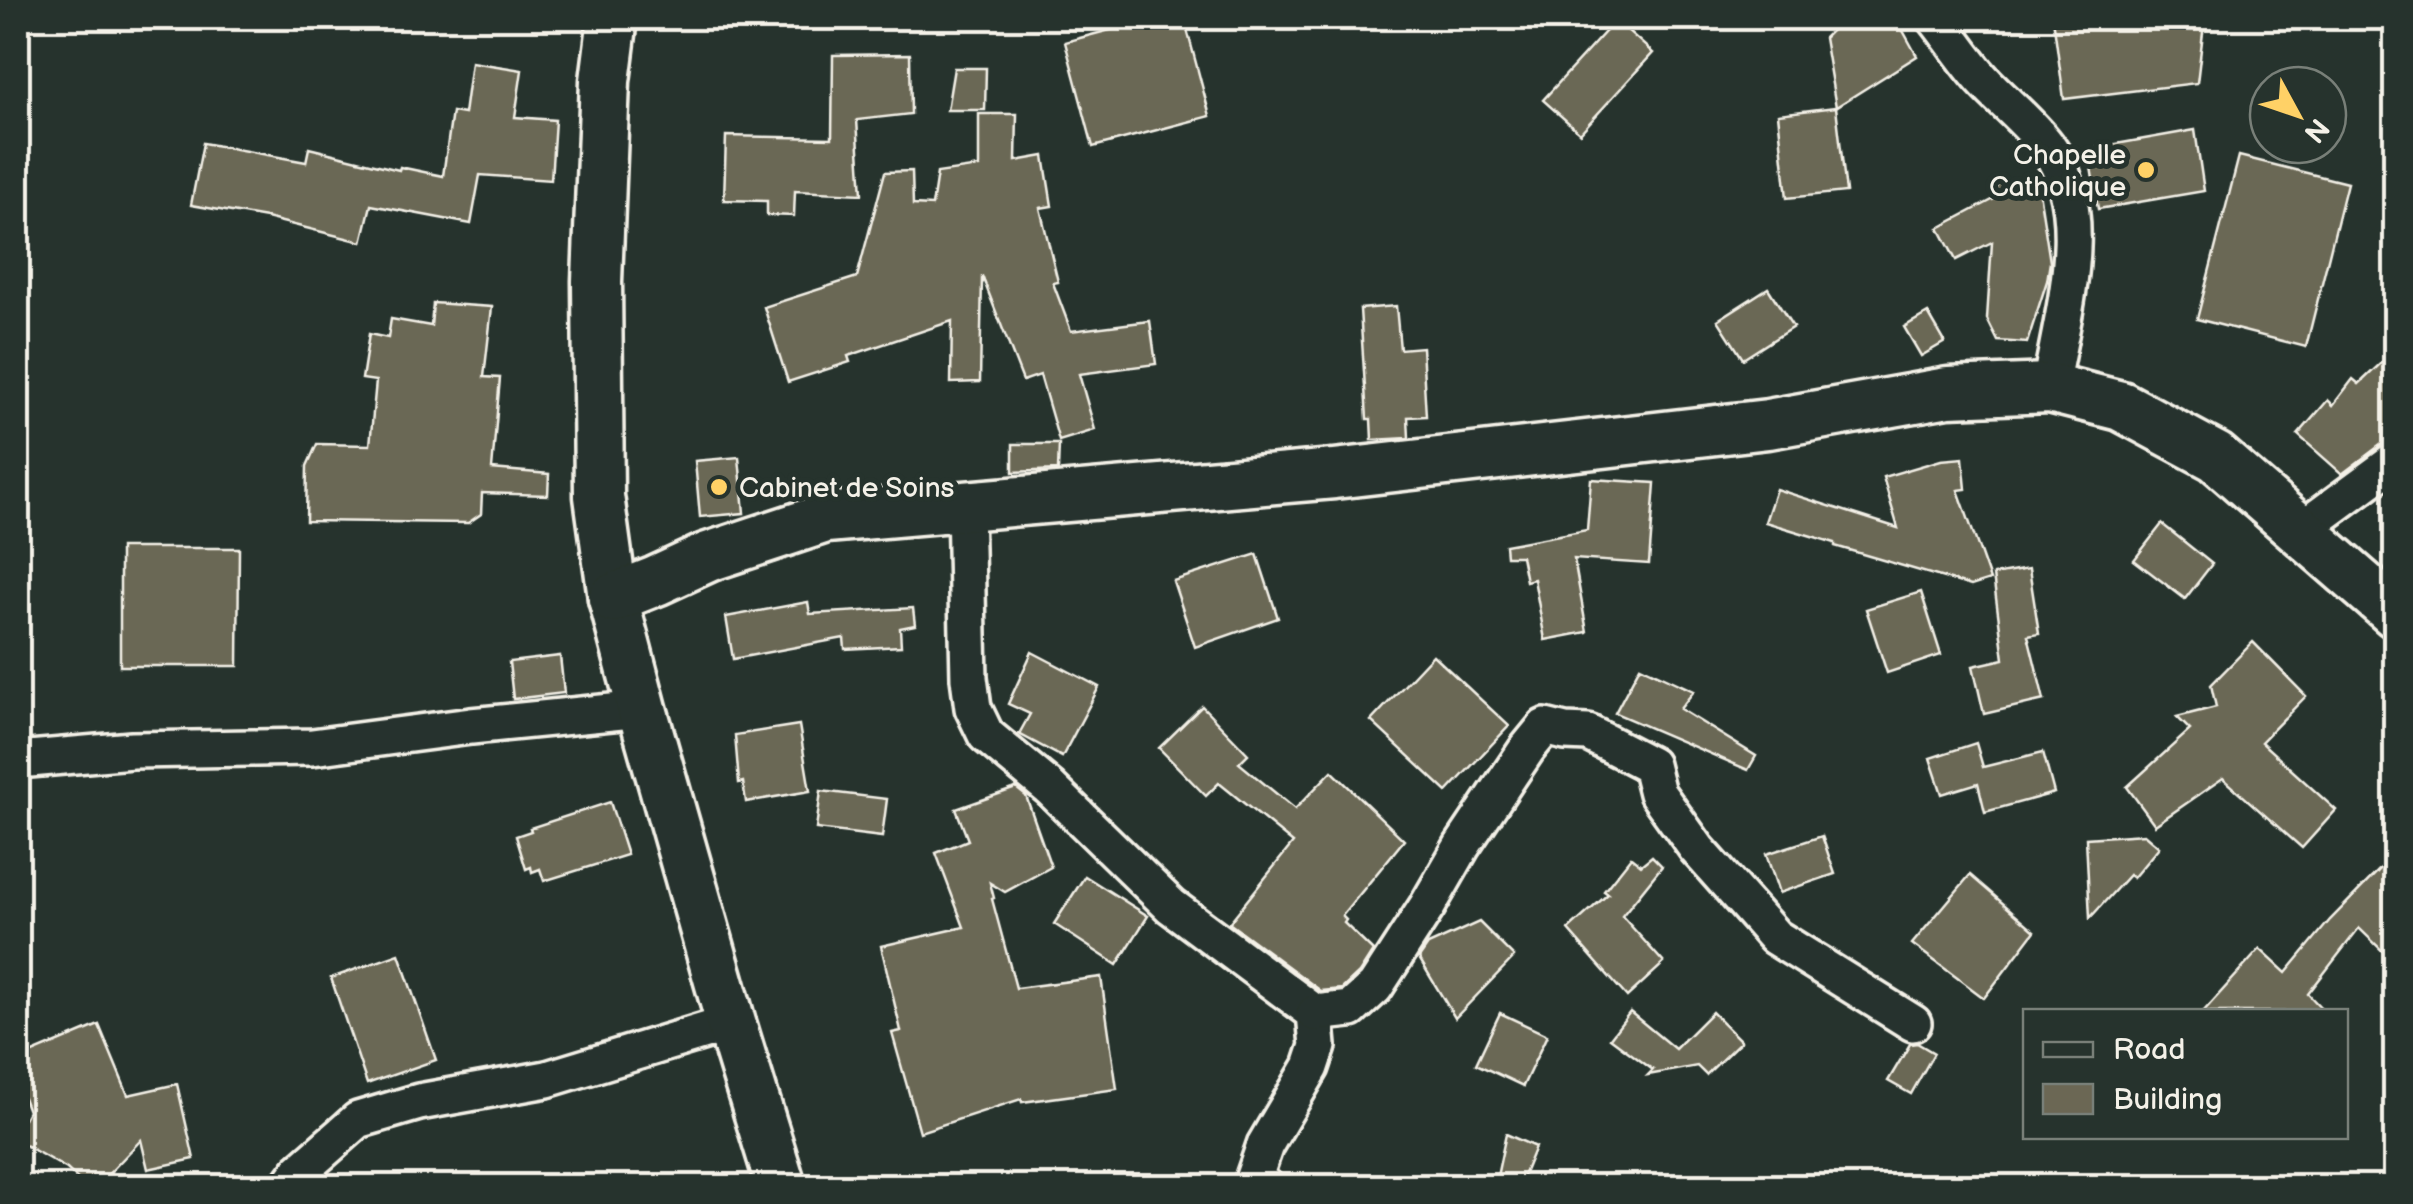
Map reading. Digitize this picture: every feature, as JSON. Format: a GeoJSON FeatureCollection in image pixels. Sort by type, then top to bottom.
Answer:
{"type":"FeatureCollection","features":[{"type":"Feature","properties":{"kind":"street"},"geometry":{"type":"LineString","coordinates":[[613,18],[605,81],[597,280],[599,496],[613,598],[731,1023],[781,1186]]}},
{"type":"Feature","properties":{"kind":"street"},"geometry":{"type":"LineString","coordinates":[[1936,18],[1981,78],[2048,147],[2066,182],[2073,222],[2050,388]]}},
{"type":"Feature","properties":{"kind":"street"},"geometry":{"type":"LineString","coordinates":[[613,598],[708,557],[826,518],[1334,474],[1768,424],[1948,392],[2050,388],[2121,406],[2216,457],[2396,614]]}},
{"type":"Feature","properties":{"kind":"street"},"geometry":{"type":"LineString","coordinates":[[2301,530],[2396,460]]}},
{"type":"Feature","properties":{"kind":"street"},"geometry":{"type":"LineString","coordinates":[[965,506],[968,678],[974,708],[986,735],[1050,788],[1171,906],[1315,1013],[1351,1009],[1375,986],[1462,846],[1545,727],[1588,733],[1650,765],[1658,793],[1697,849],[1774,938],[1913,1023]]}},
{"type":"Feature","properties":{"kind":"street"},"geometry":{"type":"LineString","coordinates":[[18,760],[132,750],[312,747],[642,709]]}},
{"type":"Feature","properties":{"kind":"street"},"geometry":{"type":"LineString","coordinates":[[1264,1186],[1254,1176],[1266,1145],[1312,1067],[1318,1046],[1315,1013]]}},
{"type":"Feature","properties":{"kind":"street"},"geometry":{"type":"LineString","coordinates":[[288,1186],[358,1120],[419,1102],[546,1079],[731,1023]]}},
{"type":"Feature","properties":{"kind":"building"},"geometry":{"type":"Polygon","coordinates":[[[1155,18],[1184,18],[1210,116],[1093,147],[1065,42],[1155,18]]]}},
{"type":"Feature","properties":{"kind":"building"},"geometry":{"type":"Polygon","coordinates":[[[1844,18],[1896,18],[1917,56],[1836,107],[1824,38],[1844,18]]]}},
{"type":"Feature","properties":{"kind":"building"},"geometry":{"type":"Polygon","coordinates":[[[2053,18],[2140,18],[2204,24],[2197,83],[2064,99],[2053,18]]]}},
{"type":"Feature","properties":{"kind":"building"},"geometry":{"type":"Polygon","coordinates":[[[1616,20],[1653,53],[1580,133],[1543,100],[1616,20]]]}},
{"type":"Feature","properties":{"kind":"building"},"geometry":{"type":"Polygon","coordinates":[[[910,54],[911,114],[857,120],[862,194],[795,191],[794,216],[767,215],[767,201],[724,200],[726,136],[832,138],[833,55],[910,54]]]}},
{"type":"Feature","properties":{"kind":"building"},"geometry":{"type":"Polygon","coordinates":[[[471,62],[522,70],[515,117],[555,120],[551,180],[480,175],[471,224],[371,205],[362,242],[266,218],[191,205],[203,143],[306,162],[309,148],[399,170],[400,167],[443,176],[452,112],[464,114],[471,62]]]}},
{"type":"Feature","properties":{"kind":"building"},"geometry":{"type":"Polygon","coordinates":[[[954,68],[986,68],[985,110],[947,110],[954,68]]]}},
{"type":"Feature","properties":{"kind":"building"},"geometry":{"type":"Polygon","coordinates":[[[1836,107],[1846,192],[1787,198],[1778,114],[1836,107]]]}},
{"type":"Feature","properties":{"kind":"building"},"geometry":{"type":"Polygon","coordinates":[[[979,114],[1017,114],[1016,161],[1044,156],[1052,206],[1040,208],[1058,282],[1053,283],[1071,331],[1150,321],[1156,364],[1079,374],[1095,430],[1059,441],[1040,375],[1023,381],[982,276],[980,382],[951,383],[952,321],[848,356],[850,362],[788,382],[764,307],[857,277],[885,172],[912,171],[913,205],[932,206],[937,173],[979,167],[979,114]]]}},
{"type":"Feature","properties":{"kind":"building","name":"Chapelle Catholique"},"geometry":{"type":"Polygon","coordinates":[[[2195,130],[2204,191],[2098,209],[2088,149],[2195,130]]]}},
{"type":"Feature","properties":{"kind":"building"},"geometry":{"type":"Polygon","coordinates":[[[2239,156],[2248,158],[2248,165],[2275,165],[2347,183],[2306,347],[2197,319],[2239,156]]]}},
{"type":"Feature","properties":{"kind":"building"},"geometry":{"type":"Polygon","coordinates":[[[1997,182],[2038,185],[2050,262],[2027,343],[1998,341],[1987,319],[1992,242],[1956,260],[1939,228],[1996,198],[1997,182]]]}},
{"type":"Feature","properties":{"kind":"building"},"geometry":{"type":"Polygon","coordinates":[[[1768,288],[1793,327],[1743,359],[1718,320],[1768,288]]]}},
{"type":"Feature","properties":{"kind":"building"},"geometry":{"type":"Polygon","coordinates":[[[433,303],[492,307],[484,377],[500,378],[492,469],[549,474],[548,495],[482,493],[481,514],[468,523],[306,521],[307,466],[317,444],[370,445],[376,381],[362,379],[369,334],[388,338],[391,319],[431,326],[433,303]]]}},
{"type":"Feature","properties":{"kind":"building"},"geometry":{"type":"Polygon","coordinates":[[[1396,306],[1400,349],[1422,347],[1426,416],[1408,417],[1409,438],[1372,440],[1371,419],[1367,419],[1360,309],[1396,306]]]}},
{"type":"Feature","properties":{"kind":"building"},"geometry":{"type":"Polygon","coordinates":[[[1928,313],[1945,342],[1921,356],[1904,327],[1928,313]]]}},
{"type":"Feature","properties":{"kind":"building"},"geometry":{"type":"Polygon","coordinates":[[[2396,349],[2396,438],[2383,443],[2342,474],[2298,435],[2328,400],[2333,405],[2353,379],[2359,384],[2396,349]]]}},
{"type":"Feature","properties":{"kind":"building"},"geometry":{"type":"Polygon","coordinates":[[[1013,444],[1059,444],[1058,470],[1013,472],[1013,444]]]}},
{"type":"Feature","properties":{"kind":"building","name":"Cabinet de Soins"},"geometry":{"type":"Polygon","coordinates":[[[739,457],[744,513],[700,517],[695,461],[739,457]]]}},
{"type":"Feature","properties":{"kind":"building"},"geometry":{"type":"Polygon","coordinates":[[[1963,458],[1966,489],[1958,490],[1990,580],[1971,586],[1765,522],[1776,489],[1898,528],[1883,477],[1941,460],[1963,458]]]}},
{"type":"Feature","properties":{"kind":"building"},"geometry":{"type":"Polygon","coordinates":[[[1591,479],[1655,483],[1649,564],[1574,559],[1587,632],[1545,640],[1534,579],[1526,581],[1521,556],[1506,556],[1505,545],[1587,530],[1591,479]]]}},
{"type":"Feature","properties":{"kind":"building"},"geometry":{"type":"Polygon","coordinates":[[[2162,524],[2212,564],[2185,599],[2134,560],[2162,524]]]}},
{"type":"Feature","properties":{"kind":"building"},"geometry":{"type":"Polygon","coordinates":[[[120,548],[239,548],[238,666],[120,666],[120,548]]]}},
{"type":"Feature","properties":{"kind":"building"},"geometry":{"type":"Polygon","coordinates":[[[1257,554],[1278,618],[1195,647],[1173,581],[1257,554]]]}},
{"type":"Feature","properties":{"kind":"building"},"geometry":{"type":"Polygon","coordinates":[[[2029,569],[2039,633],[2028,635],[2044,700],[1984,714],[1973,666],[2004,659],[1993,575],[2029,569]]]}},
{"type":"Feature","properties":{"kind":"building"},"geometry":{"type":"Polygon","coordinates":[[[1921,592],[1941,655],[1887,673],[1866,609],[1921,592]]]}},
{"type":"Feature","properties":{"kind":"building"},"geometry":{"type":"Polygon","coordinates":[[[808,602],[810,614],[913,608],[915,625],[900,628],[901,646],[845,649],[844,638],[733,659],[726,617],[808,602]]]}},
{"type":"Feature","properties":{"kind":"building"},"geometry":{"type":"Polygon","coordinates":[[[2253,642],[2306,696],[2261,742],[2336,810],[2302,848],[2223,778],[2155,825],[2127,787],[2190,730],[2177,717],[2216,707],[2211,685],[2253,642]]]}},
{"type":"Feature","properties":{"kind":"building"},"geometry":{"type":"Polygon","coordinates":[[[1032,652],[1099,687],[1062,757],[1019,734],[1030,714],[1008,704],[1032,652]]]}},
{"type":"Feature","properties":{"kind":"building"},"geometry":{"type":"Polygon","coordinates":[[[1433,655],[1509,726],[1447,792],[1371,721],[1433,655]]]}},
{"type":"Feature","properties":{"kind":"building"},"geometry":{"type":"Polygon","coordinates":[[[560,656],[564,693],[513,699],[509,662],[560,656]]]}},
{"type":"Feature","properties":{"kind":"building"},"geometry":{"type":"Polygon","coordinates":[[[1640,666],[1694,691],[1680,709],[1756,756],[1748,770],[1615,713],[1640,666]]]}},
{"type":"Feature","properties":{"kind":"building"},"geometry":{"type":"Polygon","coordinates":[[[1202,706],[1248,754],[1239,763],[1295,809],[1332,771],[1404,840],[1342,916],[1344,923],[1373,951],[1359,973],[1342,989],[1321,991],[1229,923],[1293,843],[1219,783],[1206,796],[1159,748],[1202,706]]]}},
{"type":"Feature","properties":{"kind":"building"},"geometry":{"type":"Polygon","coordinates":[[[799,725],[810,791],[746,802],[743,782],[739,783],[735,735],[799,725]]]}},
{"type":"Feature","properties":{"kind":"building"},"geometry":{"type":"Polygon","coordinates":[[[1976,743],[1983,767],[2043,752],[2054,793],[1985,812],[1978,783],[1942,794],[1930,758],[1976,743]]]}},
{"type":"Feature","properties":{"kind":"building"},"geometry":{"type":"Polygon","coordinates":[[[1016,788],[1026,796],[1051,867],[1005,892],[990,883],[1016,988],[1101,977],[1117,1089],[1022,1102],[1021,1099],[920,1132],[892,1033],[901,1031],[881,946],[964,927],[936,853],[968,840],[956,809],[1016,788]]]}},
{"type":"Feature","properties":{"kind":"building"},"geometry":{"type":"Polygon","coordinates":[[[821,791],[887,799],[882,837],[816,829],[821,791]]]}},
{"type":"Feature","properties":{"kind":"building"},"geometry":{"type":"Polygon","coordinates":[[[610,802],[627,855],[544,881],[540,869],[526,869],[516,836],[610,802]]]}},
{"type":"Feature","properties":{"kind":"building"},"geometry":{"type":"Polygon","coordinates":[[[2144,834],[2159,847],[2090,918],[2086,838],[2144,834]]]}},
{"type":"Feature","properties":{"kind":"building"},"geometry":{"type":"Polygon","coordinates":[[[1822,836],[1835,874],[1779,893],[1766,854],[1822,836]]]}},
{"type":"Feature","properties":{"kind":"building"},"geometry":{"type":"Polygon","coordinates":[[[1652,856],[1662,866],[1622,916],[1664,963],[1627,997],[1568,930],[1608,894],[1604,891],[1631,857],[1641,865],[1652,856]]]}},
{"type":"Feature","properties":{"kind":"building"},"geometry":{"type":"Polygon","coordinates":[[[2383,866],[2396,877],[2386,893],[2396,902],[2396,964],[2359,928],[2308,994],[2322,1009],[2206,1009],[2260,949],[2286,973],[2383,866]]]}},
{"type":"Feature","properties":{"kind":"building"},"geometry":{"type":"Polygon","coordinates":[[[1970,875],[2035,931],[1984,998],[1912,944],[1970,875]]]}},
{"type":"Feature","properties":{"kind":"building"},"geometry":{"type":"Polygon","coordinates":[[[1085,876],[1148,916],[1117,965],[1054,924],[1085,876]]]}},
{"type":"Feature","properties":{"kind":"building"},"geometry":{"type":"Polygon","coordinates":[[[1479,922],[1514,957],[1455,1018],[1419,958],[1428,945],[1479,922]]]}},
{"type":"Feature","properties":{"kind":"building"},"geometry":{"type":"Polygon","coordinates":[[[399,954],[436,1060],[367,1084],[331,978],[399,954]]]}},
{"type":"Feature","properties":{"kind":"building"},"geometry":{"type":"Polygon","coordinates":[[[1630,1012],[1675,1049],[1712,1012],[1741,1041],[1706,1075],[1697,1066],[1648,1075],[1653,1070],[1610,1038],[1630,1012]]]}},
{"type":"Feature","properties":{"kind":"building"},"geometry":{"type":"Polygon","coordinates":[[[1500,1013],[1547,1035],[1523,1086],[1476,1064],[1500,1013]]]}},
{"type":"Feature","properties":{"kind":"building"},"geometry":{"type":"Polygon","coordinates":[[[99,1025],[128,1095],[177,1084],[194,1159],[148,1169],[141,1140],[97,1186],[85,1186],[67,1169],[18,1141],[18,1130],[28,1111],[18,1084],[18,1059],[99,1025]]]}},
{"type":"Feature","properties":{"kind":"building"},"geometry":{"type":"Polygon","coordinates":[[[1917,1043],[1934,1053],[1911,1094],[1888,1081],[1910,1044],[1917,1043]]]}},
{"type":"Feature","properties":{"kind":"building"},"geometry":{"type":"Polygon","coordinates":[[[1506,1134],[1535,1147],[1519,1186],[1495,1186],[1506,1134]]]}},
{"type":"Feature","properties":{"kind":"place","name":"Chapelle Catholique"},"geometry":{"type":"Point","coordinates":[2146,170]}},
{"type":"Feature","properties":{"kind":"place","name":"Cabinet de Soins"},"geometry":{"type":"Point","coordinates":[719,487]}}]}
